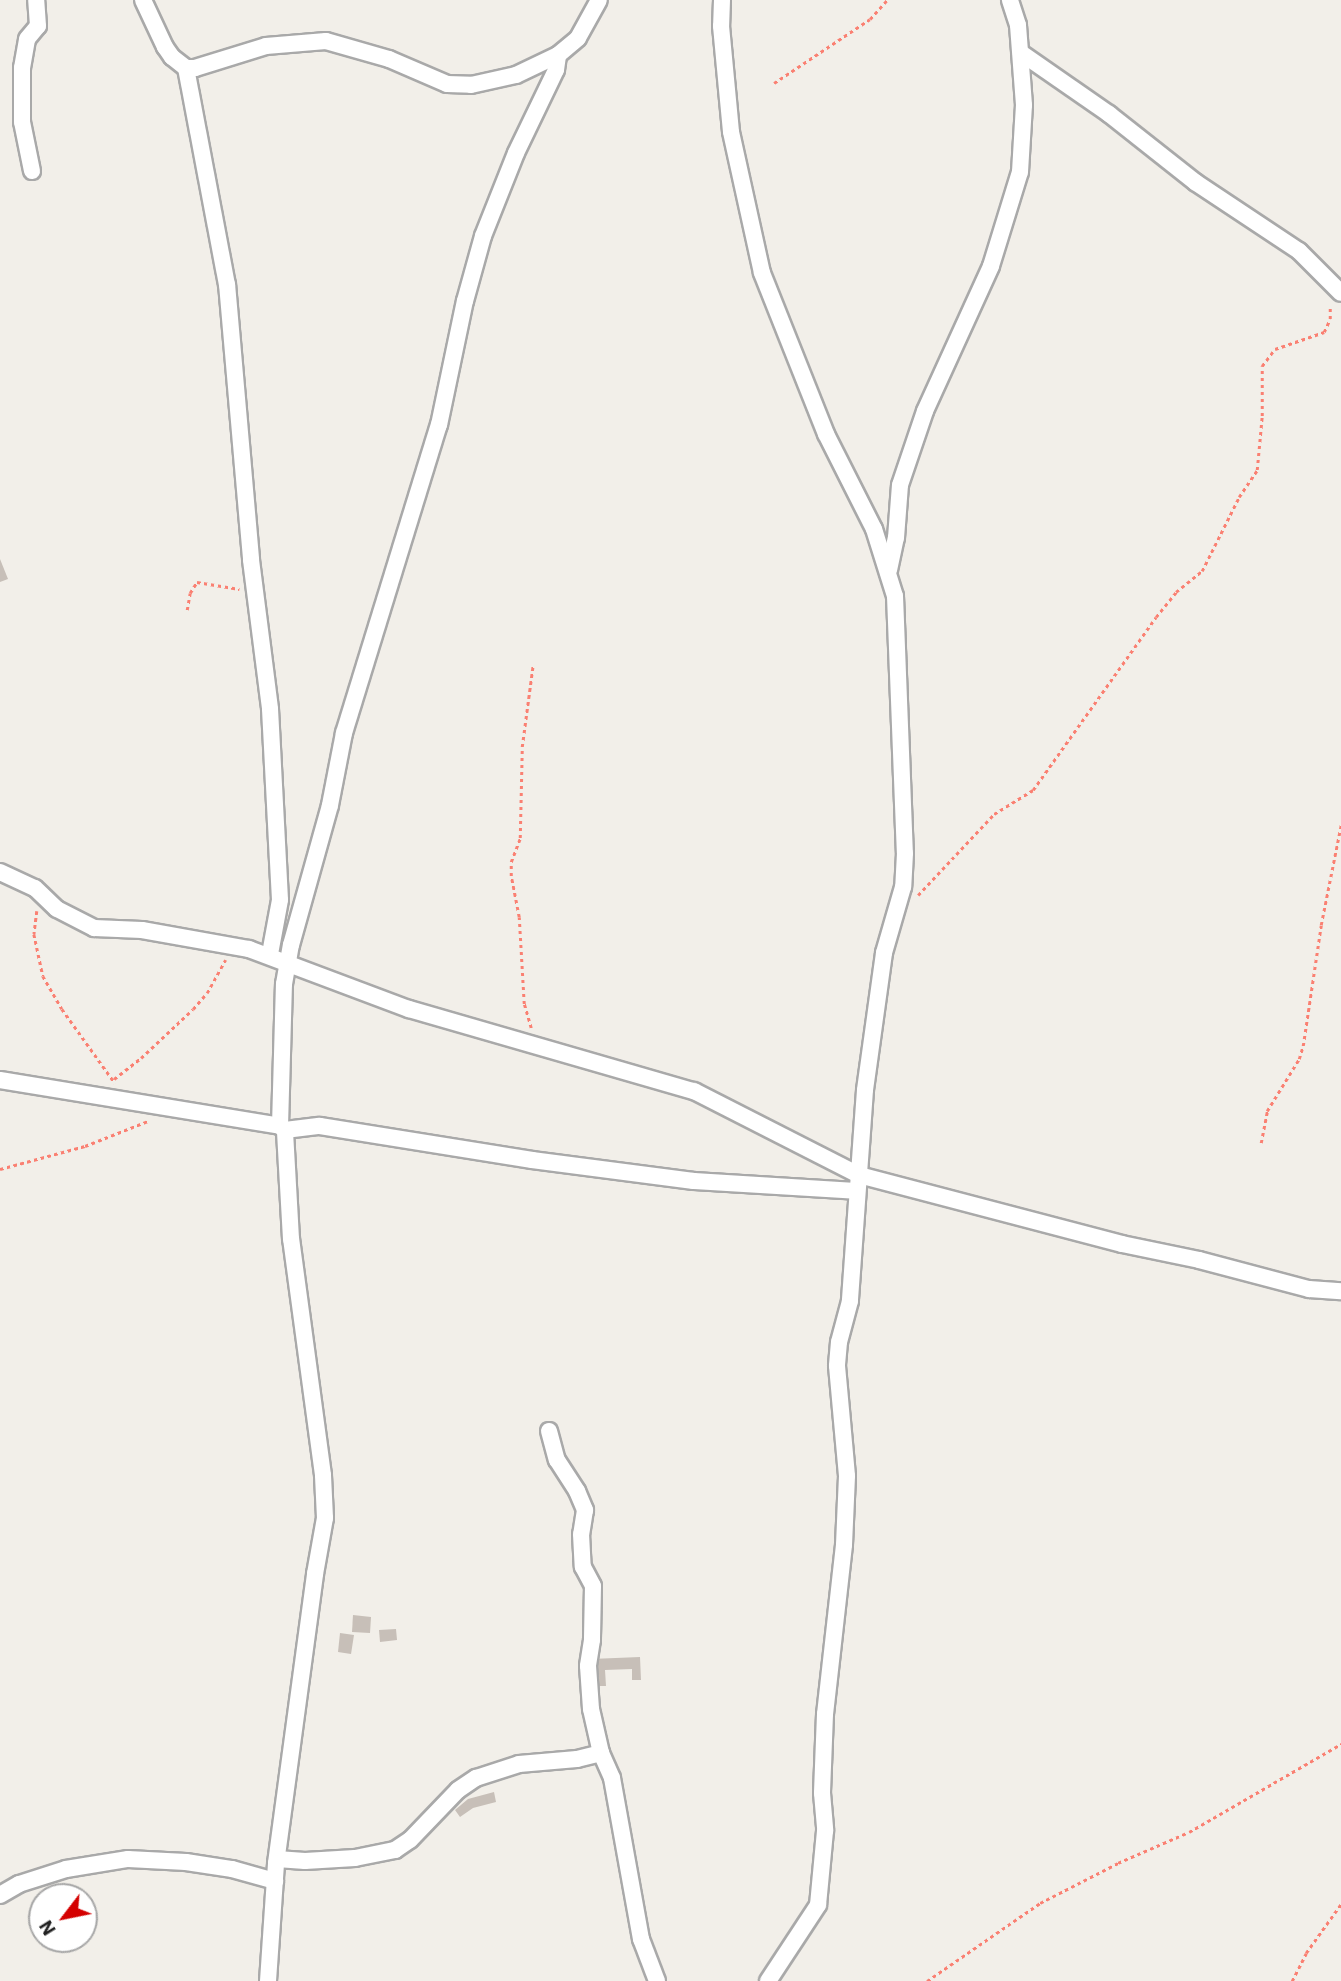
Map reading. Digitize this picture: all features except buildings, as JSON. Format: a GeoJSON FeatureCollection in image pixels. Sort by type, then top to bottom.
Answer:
{"type":"FeatureCollection","features":[{"type":"Feature","properties":{"kind":"street"},"geometry":{"type":"LineString","coordinates":[[32,171],[22,122],[22,68],[27,39],[38,26],[36,0]]}},
{"type":"Feature","properties":{"kind":"street"},"geometry":{"type":"LineString","coordinates":[[143,0],[165,47],[172,57],[186,68],[195,68],[266,46],[326,41],[388,59],[447,84],[471,85],[516,75],[558,55],[578,37],[599,0]]}},
{"type":"Feature","properties":{"kind":"street"},"geometry":{"type":"LineString","coordinates":[[723,0],[721,26],[731,132],[762,273],[826,433],[874,529],[889,570],[898,629],[898,723],[905,853],[903,887],[884,953],[865,1090],[850,1301],[839,1342],[836,1366],[847,1476],[844,1545],[825,1714],[822,1793],[825,1831],[818,1905],[768,1981]]}},
{"type":"Feature","properties":{"kind":"street"},"geometry":{"type":"LineString","coordinates":[[889,570],[896,538],[900,485],[925,411],[991,266],[1020,172],[1024,105],[1018,25],[1008,2]]}},
{"type":"Feature","properties":{"kind":"street"},"geometry":{"type":"LineString","coordinates":[[1020,53],[1109,114],[1195,182],[1299,251],[1341,293]]}},
{"type":"Feature","properties":{"kind":"street"},"geometry":{"type":"LineString","coordinates":[[268,1981],[277,1859],[314,1574],[325,1518],[322,1465],[291,1239],[283,1128],[284,984],[331,804],[344,733],[439,425],[465,301],[484,236],[516,153],[556,70],[558,55]]}},
{"type":"Feature","properties":{"kind":"street"},"geometry":{"type":"LineString","coordinates":[[186,68],[227,284],[255,593],[270,709],[280,900],[270,954]]}},
{"type":"Feature","properties":{"kind":"street"},"geometry":{"type":"LineString","coordinates":[[0,872],[43,894],[57,909],[94,928],[142,930],[270,954],[409,1009],[694,1091],[857,1183]]}},
{"type":"Feature","properties":{"kind":"street"},"geometry":{"type":"LineString","coordinates":[[0,1080],[120,1098],[283,1128],[320,1126],[531,1160],[694,1181],[857,1183],[1199,1260],[1309,1289],[1341,1291]]}},
{"type":"Feature","properties":{"kind":"street"},"geometry":{"type":"LineString","coordinates":[[549,1431],[556,1460],[585,1510],[581,1534],[583,1567],[593,1586],[592,1640],[587,1666],[589,1694],[601,1753],[611,1779],[641,1939],[657,1981]]}},
{"type":"Feature","properties":{"kind":"street"},"geometry":{"type":"LineString","coordinates":[[277,1859],[355,1858],[395,1850],[410,1840],[458,1790],[476,1778],[519,1765],[576,1759],[601,1753]]}},
{"type":"Feature","properties":{"kind":"street"},"geometry":{"type":"LineString","coordinates":[[0,1895],[19,1884],[66,1869],[128,1859],[209,1866],[275,1881]]}},
{"type":"Feature","properties":{"kind":"path"},"geometry":{"type":"LineString","coordinates":[[774,83],[870,19],[887,0]]}},
{"type":"Feature","properties":{"kind":"path"},"geometry":{"type":"LineString","coordinates":[[895,915],[994,814],[1033,790],[1156,617],[1176,592],[1202,571],[1239,497],[1257,470],[1262,416],[1262,366],[1275,349],[1320,334],[1328,327],[1329,280]]}},
{"type":"Feature","properties":{"kind":"path"},"geometry":{"type":"LineString","coordinates":[[187,610],[192,588],[200,581],[255,593]]}},
{"type":"Feature","properties":{"kind":"path"},"geometry":{"type":"LineString","coordinates":[[533,665],[522,747],[520,838],[511,862],[511,876],[519,917],[524,1004],[534,1043]]}},
{"type":"Feature","properties":{"kind":"path"},"geometry":{"type":"LineString","coordinates":[[1261,1143],[1268,1111],[1299,1059],[1303,1046],[1321,925],[1341,825]]}},
{"type":"Feature","properties":{"kind":"path"},"geometry":{"type":"LineString","coordinates":[[43,894],[35,916],[34,934],[43,976],[62,1009],[114,1079],[120,1098]]}},
{"type":"Feature","properties":{"kind":"path"},"geometry":{"type":"LineString","coordinates":[[114,1079],[141,1058],[193,1009],[235,946]]}},
{"type":"Feature","properties":{"kind":"path"},"geometry":{"type":"LineString","coordinates":[[0,1169],[85,1146],[177,1110]]}},
{"type":"Feature","properties":{"kind":"path"},"geometry":{"type":"LineString","coordinates":[[927,1981],[1041,1903],[1118,1863],[1189,1832],[1341,1744]]}},
{"type":"Feature","properties":{"kind":"path"},"geometry":{"type":"LineString","coordinates":[[1292,1981],[1306,1953],[1341,1904]]}}]}
